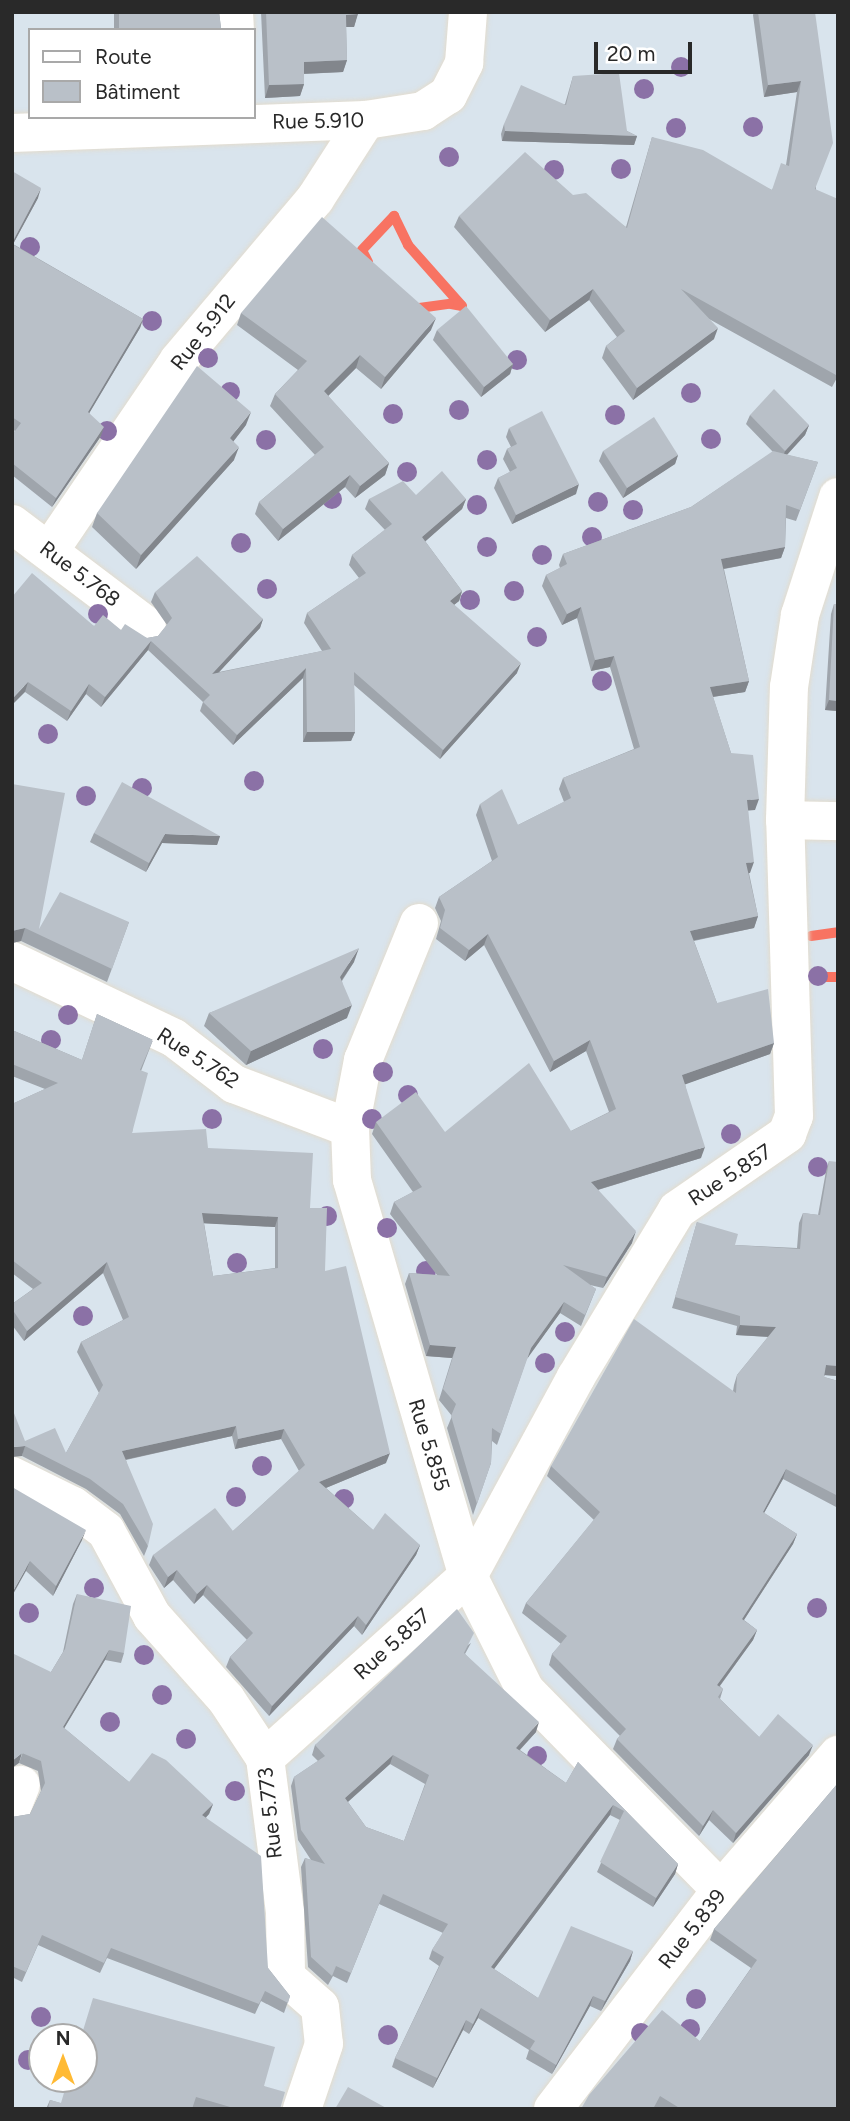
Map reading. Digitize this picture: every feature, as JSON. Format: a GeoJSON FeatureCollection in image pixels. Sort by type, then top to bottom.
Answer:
{"type":"FeatureCollection","features":[{"type":"Feature","properties":{"kind":"street","name":"Rue 5.910"},"geometry":{"type":"LineString","coordinates":[[12,133],[239,120],[366,120],[423,111],[448,95],[464,63],[468,12]]}},
{"type":"Feature","properties":{"kind":"street","name":"Rue 5.912"},"geometry":{"type":"LineString","coordinates":[[50,550],[179,360],[315,200],[366,120]]}},
{"type":"Feature","properties":{"kind":"street","name":"Rue 5.857"},"geometry":{"type":"LineString","coordinates":[[265,1758],[468,1576],[576,1377],[677,1210],[787,1135],[794,1116],[785,820],[789,687],[800,615],[838,497]]}},
{"type":"Feature","properties":{"kind":"street","name":"Rue 5.768"},"geometry":{"type":"LineString","coordinates":[[12,524],[148,626]]}},
{"type":"Feature","properties":{"kind":"street"},"geometry":{"type":"LineString","coordinates":[[785,820],[838,821]]}},
{"type":"Feature","properties":{"kind":"street","name":"Rue 5.855"},"geometry":{"type":"LineString","coordinates":[[419,923],[363,1060],[350,1128],[352,1180],[363,1227],[468,1576],[525,1690],[721,1891]]}},
{"type":"Feature","properties":{"kind":"street","name":"Rue 5.762"},"geometry":{"type":"LineString","coordinates":[[12,961],[174,1038],[233,1084],[350,1128]]}},
{"type":"Feature","properties":{"kind":"street","name":"Rue 5.773"},"geometry":{"type":"LineString","coordinates":[[12,1476],[74,1506],[106,1531],[152,1616],[226,1699],[265,1758],[285,1911],[286,1977],[320,2007],[324,2044],[302,2109]]}},
{"type":"Feature","properties":{"kind":"street","name":"Rue 5.839"},"geometry":{"type":"LineString","coordinates":[[553,2109],[721,1891],[832,1771]]}},
{"type":"Feature","properties":{"kind":"building"},"geometry":{"type":"Polygon","coordinates":[[[119,12],[219,12],[221,28],[119,28],[119,12]]]}},
{"type":"Feature","properties":{"kind":"building"},"geometry":{"type":"Polygon","coordinates":[[[266,12],[358,12],[346,15],[347,60],[304,62],[304,84],[269,85],[266,12]]]}},
{"type":"Feature","properties":{"kind":"building"},"geometry":{"type":"Polygon","coordinates":[[[758,12],[815,12],[833,143],[815,189],[838,199],[838,373],[836,375],[681,289],[718,328],[637,388],[606,346],[625,331],[593,289],[550,320],[459,216],[525,152],[573,195],[586,193],[627,228],[652,137],[703,150],[772,190],[781,163],[789,166],[801,81],[768,85],[758,12]]]}},
{"type":"Feature","properties":{"kind":"building"},"geometry":{"type":"Polygon","coordinates":[[[619,73],[627,131],[637,136],[505,131],[504,124],[521,85],[566,105],[573,76],[619,73]]]}},
{"type":"Feature","properties":{"kind":"building"},"geometry":{"type":"Polygon","coordinates":[[[12,171],[41,188],[12,243],[12,171]]]}},
{"type":"Feature","properties":{"kind":"building"},"geometry":{"type":"Polygon","coordinates":[[[322,217],[436,318],[385,377],[360,355],[324,391],[389,463],[360,486],[350,475],[283,529],[259,502],[324,447],[275,394],[307,361],[241,313],[322,217]]]}},
{"type":"Feature","properties":{"kind":"building"},"geometry":{"type":"Polygon","coordinates":[[[12,244],[143,319],[88,412],[104,427],[56,498],[12,463],[12,435],[21,423],[12,417],[12,244]]]}},
{"type":"Feature","properties":{"kind":"building"},"geometry":{"type":"Polygon","coordinates":[[[466,306],[513,364],[484,387],[437,330],[466,306]]]}},
{"type":"Feature","properties":{"kind":"building"},"geometry":{"type":"Polygon","coordinates":[[[197,366],[251,412],[230,438],[239,447],[141,555],[97,513],[197,366]]]}},
{"type":"Feature","properties":{"kind":"building"},"geometry":{"type":"Polygon","coordinates":[[[774,389],[809,425],[785,451],[750,415],[774,389]]]}},
{"type":"Feature","properties":{"kind":"building"},"geometry":{"type":"Polygon","coordinates":[[[542,411],[579,484],[516,515],[498,478],[517,468],[507,449],[517,444],[509,428],[542,411]]]}},
{"type":"Feature","properties":{"kind":"building"},"geometry":{"type":"Polygon","coordinates":[[[654,417],[678,455],[627,488],[603,451],[654,417]]]}},
{"type":"Feature","properties":{"kind":"building"},"geometry":{"type":"Polygon","coordinates":[[[773,451],[818,462],[800,510],[786,505],[785,547],[721,559],[749,681],[710,687],[731,753],[753,755],[759,799],[747,800],[754,862],[746,863],[758,916],[690,931],[717,1003],[768,989],[774,1043],[682,1075],[705,1147],[591,1182],[636,1231],[607,1277],[563,1265],[596,1289],[585,1315],[564,1302],[531,1348],[501,1434],[492,1428],[491,1463],[477,1504],[451,1416],[456,1404],[443,1389],[456,1347],[430,1345],[409,1273],[450,1276],[394,1202],[422,1187],[376,1122],[416,1092],[445,1132],[529,1063],[571,1131],[616,1109],[590,1040],[554,1061],[488,934],[469,950],[440,928],[445,910],[439,897],[498,857],[480,804],[502,789],[518,825],[571,798],[563,778],[640,747],[614,656],[595,660],[581,607],[567,614],[546,575],[567,564],[563,554],[691,507],[773,451]]]}},
{"type":"Feature","properties":{"kind":"building"},"geometry":{"type":"Polygon","coordinates":[[[442,471],[466,499],[422,537],[462,591],[450,601],[521,663],[443,750],[354,672],[355,732],[307,732],[306,668],[237,735],[203,702],[210,695],[151,641],[105,697],[89,684],[71,711],[28,682],[12,699],[12,597],[32,573],[94,626],[103,615],[121,630],[125,624],[147,638],[158,636],[172,618],[155,592],[197,556],[263,619],[212,674],[331,649],[307,613],[366,573],[352,555],[392,524],[369,499],[403,481],[416,495],[442,471]]]}},
{"type":"Feature","properties":{"kind":"building"},"geometry":{"type":"Polygon","coordinates":[[[834,604],[838,604],[838,701],[829,700],[834,604]]]}},
{"type":"Feature","properties":{"kind":"building"},"geometry":{"type":"Polygon","coordinates":[[[122,782],[220,836],[165,834],[149,863],[94,833],[122,782]]]}},
{"type":"Feature","properties":{"kind":"building"},"geometry":{"type":"Polygon","coordinates":[[[12,784],[65,793],[39,929],[60,892],[129,922],[112,969],[25,928],[12,931],[12,784]]]}},
{"type":"Feature","properties":{"kind":"building"},"geometry":{"type":"Polygon","coordinates":[[[359,948],[340,977],[352,1005],[251,1051],[209,1013],[359,948]]]}},
{"type":"Feature","properties":{"kind":"building"},"geometry":{"type":"Polygon","coordinates":[[[97,1014],[153,1040],[140,1070],[148,1073],[132,1133],[206,1129],[208,1148],[313,1153],[310,1208],[327,1208],[325,1271],[346,1266],[390,1453],[319,1482],[373,1530],[385,1513],[420,1545],[366,1625],[358,1616],[272,1706],[230,1657],[253,1633],[207,1585],[197,1594],[177,1570],[168,1577],[153,1555],[215,1508],[233,1531],[305,1465],[284,1429],[238,1439],[236,1426],[122,1451],[153,1524],[148,1546],[123,1504],[90,1479],[25,1446],[12,1447],[12,1408],[25,1441],[55,1428],[66,1453],[103,1385],[81,1342],[129,1317],[107,1262],[27,1331],[12,1309],[12,1304],[42,1283],[12,1260],[12,1104],[58,1083],[12,1064],[12,1030],[82,1060],[97,1014]],[[202,1213],[213,1276],[278,1268],[278,1217],[202,1213]]]}},
{"type":"Feature","properties":{"kind":"building"},"geometry":{"type":"Polygon","coordinates":[[[829,1161],[838,1162],[838,1366],[826,1365],[824,1377],[838,1381],[838,1496],[786,1469],[763,1512],[797,1534],[742,1619],[757,1630],[717,1685],[723,1689],[718,1697],[759,1737],[778,1714],[813,1745],[736,1833],[713,1810],[703,1826],[617,1739],[626,1729],[552,1654],[567,1636],[526,1603],[600,1512],[551,1466],[634,1319],[736,1393],[737,1375],[776,1327],[740,1325],[740,1316],[675,1297],[697,1222],[738,1234],[735,1245],[800,1249],[803,1213],[820,1215],[829,1161]]]}},
{"type":"Feature","properties":{"kind":"building"},"geometry":{"type":"Polygon","coordinates":[[[12,1487],[86,1530],[56,1586],[30,1561],[12,1593],[12,1487]]]}},
{"type":"Feature","properties":{"kind":"building"},"geometry":{"type":"Polygon","coordinates":[[[77,1594],[131,1606],[124,1653],[109,1650],[63,1727],[129,1782],[152,1753],[166,1760],[213,1804],[202,1815],[261,1856],[268,1968],[290,1996],[288,2003],[265,1991],[259,2004],[111,1948],[104,1963],[42,1935],[26,1972],[12,1966],[12,1817],[30,1814],[45,1783],[41,1761],[22,1753],[12,1761],[12,1653],[51,1672],[65,1649],[77,1594]]]}},
{"type":"Feature","properties":{"kind":"building"},"geometry":{"type":"Polygon","coordinates":[[[457,1609],[474,1633],[464,1653],[539,1722],[516,1748],[566,1783],[578,1762],[678,1864],[656,1898],[600,1862],[624,1811],[613,1805],[491,1967],[538,1998],[571,1926],[633,1951],[605,2001],[593,1996],[556,2065],[530,2049],[535,2041],[481,2008],[473,2024],[466,2020],[437,2078],[395,2058],[444,1957],[432,1950],[448,1924],[383,1894],[351,1973],[336,1966],[332,1976],[311,1957],[305,1858],[325,1864],[301,1830],[294,1777],[325,1756],[315,1745],[457,1609]],[[393,1755],[345,1798],[366,1827],[404,1841],[429,1775],[393,1755]]]}},
{"type":"Feature","properties":{"kind":"building"},"geometry":{"type":"Polygon","coordinates":[[[838,1783],[838,2109],[681,2109],[660,2096],[653,2109],[581,2109],[589,2095],[662,2010],[700,2041],[757,1960],[714,1929],[838,1783]]]}},
{"type":"Feature","properties":{"kind":"building"},"geometry":{"type":"Polygon","coordinates":[[[93,1998],[275,2047],[264,2086],[285,2092],[280,2109],[237,2109],[196,2097],[192,2109],[48,2109],[50,2100],[61,2103],[64,2093],[98,2093],[98,2023],[85,2023],[93,1998]]]}},
{"type":"Feature","properties":{"kind":"building"},"geometry":{"type":"Polygon","coordinates":[[[348,2087],[388,2109],[335,2109],[348,2087]]]}},
{"type":"Feature","properties":{"kind":"waterway"},"geometry":{"type":"LineString","coordinates":[[368,262],[362,250],[394,216],[408,245],[462,306],[451,304]]}},
{"type":"Feature","properties":{"kind":"waterway"},"geometry":{"type":"LineString","coordinates":[[412,309],[449,304]]}},
{"type":"Feature","properties":{"kind":"waterway"},"geometry":{"type":"LineString","coordinates":[[811,936],[838,932]]}},
{"type":"Feature","properties":{"kind":"waterway"},"geometry":{"type":"LineString","coordinates":[[813,977],[838,977]]}}]}
